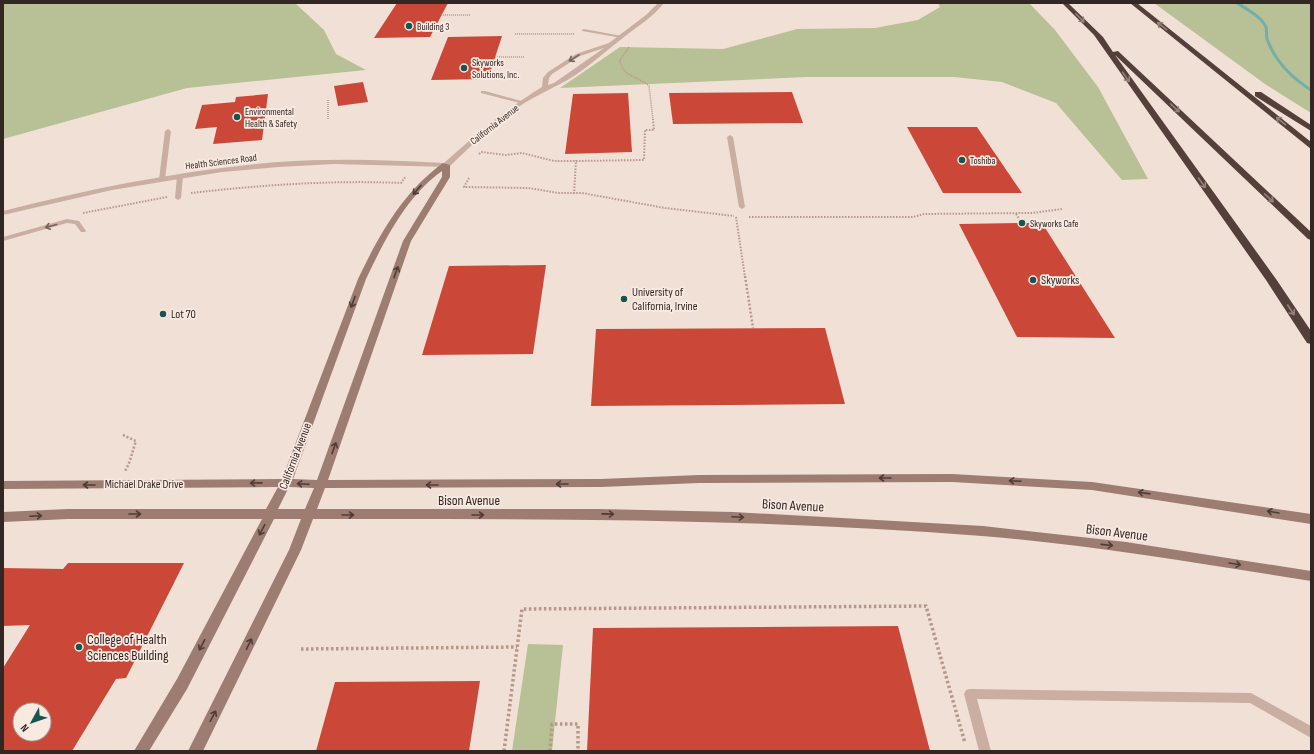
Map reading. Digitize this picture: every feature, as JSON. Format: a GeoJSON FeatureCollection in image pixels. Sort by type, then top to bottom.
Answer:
{"type":"FeatureCollection","features":[{"type":"Feature","properties":{"kind":"highway"},"geometry":{"type":"LineString","coordinates":[[1065,3],[1311,237]]}},
{"type":"Feature","properties":{"kind":"highway"},"geometry":{"type":"LineString","coordinates":[[1133,3],[1311,146]]}},
{"type":"Feature","properties":{"kind":"highway"},"geometry":{"type":"LineString","coordinates":[[1096,34],[1271,279],[1311,340]]}},
{"type":"Feature","properties":{"kind":"highway"},"geometry":{"type":"LineString","coordinates":[[1190,49],[1311,129]]}},
{"type":"Feature","properties":{"kind":"main road","name":"California Avenue"},"geometry":{"type":"LineString","coordinates":[[141,751],[182,684],[286,483],[362,279],[373,254],[406,203],[431,174],[446,164]]}},
{"type":"Feature","properties":{"kind":"main road"},"geometry":{"type":"LineString","coordinates":[[195,751],[232,680],[295,550],[321,484],[407,241],[446,177],[446,164]]}},
{"type":"Feature","properties":{"kind":"main road","name":"Bison Avenue"},"geometry":{"type":"LineString","coordinates":[[286,483],[601,483],[699,479],[952,478],[1092,486],[1311,519]]}},
{"type":"Feature","properties":{"kind":"main road","name":"Michael Drake Drive"},"geometry":{"type":"LineString","coordinates":[[3,485],[286,483]]}},
{"type":"Feature","properties":{"kind":"main road"},"geometry":{"type":"LineString","coordinates":[[3,517],[68,514],[271,514]]}},
{"type":"Feature","properties":{"kind":"main road","name":"Bison Avenue"},"geometry":{"type":"LineString","coordinates":[[271,514],[599,514],[733,517],[983,531],[1126,547],[1311,576]]}},
{"type":"Feature","properties":{"kind":"street","name":"California Avenue"},"geometry":{"type":"LineString","coordinates":[[446,164],[486,129],[522,102],[545,88],[556,84],[604,52],[613,43],[644,20],[661,3]]}},
{"type":"Feature","properties":{"kind":"street","name":"California Avenue"},"geometry":{"type":"LineString","coordinates":[[545,88],[548,76],[562,66],[583,53],[613,43]]}},
{"type":"Feature","properties":{"kind":"street","name":"Health Sciences Road"},"geometry":{"type":"LineString","coordinates":[[3,213],[81,194],[162,179],[257,166],[380,160],[446,164]]}},
{"type":"Feature","properties":{"kind":"lane"},"geometry":{"type":"LineString","coordinates":[[584,30],[622,37]]}},
{"type":"Feature","properties":{"kind":"lane"},"geometry":{"type":"LineString","coordinates":[[483,92],[522,102]]}},
{"type":"Feature","properties":{"kind":"lane"},"geometry":{"type":"LineString","coordinates":[[162,179],[168,131]]}},
{"type":"Feature","properties":{"kind":"lane"},"geometry":{"type":"LineString","coordinates":[[730,137],[742,207]]}},
{"type":"Feature","properties":{"kind":"lane"},"geometry":{"type":"LineString","coordinates":[[178,197],[180,176]]}},
{"type":"Feature","properties":{"kind":"lane"},"geometry":{"type":"LineString","coordinates":[[3,239],[67,221],[76,221],[80,224],[83,232]]}},
{"type":"Feature","properties":{"kind":"lane"},"geometry":{"type":"LineString","coordinates":[[985,751],[970,694],[1251,698],[1311,732]]}},
{"type":"Feature","properties":{"kind":"path"},"geometry":{"type":"LineString","coordinates":[[442,15],[471,15]]}},
{"type":"Feature","properties":{"kind":"path"},"geometry":{"type":"LineString","coordinates":[[515,34],[578,34]]}},
{"type":"Feature","properties":{"kind":"path"},"geometry":{"type":"LineString","coordinates":[[477,155],[481,152],[506,155],[522,153],[554,161],[644,160],[645,130],[654,130],[649,86],[628,76],[624,72],[620,60],[630,46],[613,43]]}},
{"type":"Feature","properties":{"kind":"path"},"geometry":{"type":"LineString","coordinates":[[495,57],[524,57]]}},
{"type":"Feature","properties":{"kind":"path"},"geometry":{"type":"LineString","coordinates":[[328,100],[328,119]]}},
{"type":"Feature","properties":{"kind":"path"},"geometry":{"type":"LineString","coordinates":[[574,194],[576,161]]}},
{"type":"Feature","properties":{"kind":"path"},"geometry":{"type":"LineString","coordinates":[[189,190],[188,194],[257,185],[303,182],[352,181],[401,183],[409,172]]}},
{"type":"Feature","properties":{"kind":"path"},"geometry":{"type":"LineString","coordinates":[[470,178],[464,187],[528,188],[558,194],[582,193],[708,214],[736,216],[786,218],[869,218],[913,217],[924,214],[1016,214],[1062,209]]}},
{"type":"Feature","properties":{"kind":"path"},"geometry":{"type":"LineString","coordinates":[[77,214],[178,197]]}},
{"type":"Feature","properties":{"kind":"path"},"geometry":{"type":"LineString","coordinates":[[736,211],[753,328]]}},
{"type":"Feature","properties":{"kind":"path"},"geometry":{"type":"LineString","coordinates":[[1016,214],[1022,223]]}},
{"type":"Feature","properties":{"kind":"path"},"geometry":{"type":"LineString","coordinates":[[123,435],[136,441],[132,451],[132,460],[125,471]]}},
{"type":"Feature","properties":{"kind":"path"},"geometry":{"type":"LineString","coordinates":[[504,751],[522,609],[926,606],[967,751]]}},
{"type":"Feature","properties":{"kind":"path"},"geometry":{"type":"LineString","coordinates":[[301,649],[517,647]]}},
{"type":"Feature","properties":{"kind":"path"},"geometry":{"type":"LineString","coordinates":[[550,751],[552,724],[578,724],[578,751]]}},
{"type":"Feature","properties":{"kind":"green space"},"geometry":{"type":"Polygon","coordinates":[[[3,3],[295,3],[324,30],[336,54],[366,70],[187,88],[3,139],[3,3]]]}},
{"type":"Feature","properties":{"kind":"green space"},"geometry":{"type":"Polygon","coordinates":[[[938,3],[1029,3],[1055,30],[1098,87],[1148,179],[1122,180],[1056,103],[1002,82],[954,77],[807,77],[560,88],[620,47],[723,49],[797,29],[875,28],[918,20],[940,7],[938,3]]]}},
{"type":"Feature","properties":{"kind":"green space"},"geometry":{"type":"Polygon","coordinates":[[[1154,3],[1311,3],[1311,113],[1265,84],[1154,3]]]}},
{"type":"Feature","properties":{"kind":"green space"},"geometry":{"type":"Polygon","coordinates":[[[528,644],[563,645],[552,751],[512,751],[528,644]]]}},
{"type":"Feature","properties":{"kind":"building","name":"Building 3"},"geometry":{"type":"Polygon","coordinates":[[[397,3],[448,3],[430,37],[374,38],[397,3]]]}},
{"type":"Feature","properties":{"kind":"building","name":"Skyworks Solutions, Inc."},"geometry":{"type":"Polygon","coordinates":[[[502,36],[488,79],[431,80],[448,37],[502,36]]]}},
{"type":"Feature","properties":{"kind":"building"},"geometry":{"type":"Polygon","coordinates":[[[363,82],[368,102],[338,106],[334,86],[363,82]]]}},
{"type":"Feature","properties":{"kind":"building"},"geometry":{"type":"Polygon","coordinates":[[[792,92],[803,123],[673,124],[669,93],[792,92]]]}},
{"type":"Feature","properties":{"kind":"building"},"geometry":{"type":"Polygon","coordinates":[[[628,93],[632,152],[565,154],[573,94],[628,93]]]}},
{"type":"Feature","properties":{"kind":"building","name":"Environmental Health & Safety"},"geometry":{"type":"Polygon","coordinates":[[[268,94],[262,140],[213,144],[217,127],[195,129],[202,105],[235,102],[236,97],[268,94]]]}},
{"type":"Feature","properties":{"kind":"building","name":"Toshiba"},"geometry":{"type":"Polygon","coordinates":[[[907,127],[977,127],[1022,193],[943,193],[907,127]]]}},
{"type":"Feature","properties":{"kind":"building","name":"Skyworks"},"geometry":{"type":"Polygon","coordinates":[[[1042,223],[1115,338],[1017,337],[959,224],[1042,223]]]}},
{"type":"Feature","properties":{"kind":"building"},"geometry":{"type":"Polygon","coordinates":[[[546,265],[533,354],[422,355],[449,266],[546,265]]]}},
{"type":"Feature","properties":{"kind":"building"},"geometry":{"type":"Polygon","coordinates":[[[825,328],[845,404],[591,406],[596,329],[825,328]]]}},
{"type":"Feature","properties":{"kind":"building","name":"College of Health Sciences Building"},"geometry":{"type":"Polygon","coordinates":[[[68,563],[184,563],[126,678],[116,679],[72,751],[3,751],[3,668],[30,625],[3,626],[3,568],[63,569],[68,563]]]}},
{"type":"Feature","properties":{"kind":"building"},"geometry":{"type":"Polygon","coordinates":[[[898,626],[930,751],[587,751],[593,628],[898,626]]]}},
{"type":"Feature","properties":{"kind":"building"},"geometry":{"type":"Polygon","coordinates":[[[480,681],[469,751],[316,751],[335,682],[480,681]]]}},
{"type":"Feature","properties":{"kind":"waterway"},"geometry":{"type":"LineString","coordinates":[[1237,3],[1261,19],[1266,27],[1267,39],[1270,47],[1279,62],[1297,80],[1311,90]]}},
{"type":"Feature","properties":{"kind":"place","name":"Building 3"},"geometry":{"type":"Point","coordinates":[409,26]}},
{"type":"Feature","properties":{"kind":"place","name":"Skyworks Solutions, Inc."},"geometry":{"type":"Point","coordinates":[464,68]}},
{"type":"Feature","properties":{"kind":"place","name":"Environmental Health & Safety"},"geometry":{"type":"Point","coordinates":[237,117]}},
{"type":"Feature","properties":{"kind":"place","name":"Toshiba"},"geometry":{"type":"Point","coordinates":[962,160]}},
{"type":"Feature","properties":{"kind":"place","name":"Skyworks Cafe"},"geometry":{"type":"Point","coordinates":[1022,223]}},
{"type":"Feature","properties":{"kind":"place","name":"Skyworks"},"geometry":{"type":"Point","coordinates":[1033,280]}},
{"type":"Feature","properties":{"kind":"place","name":"University of California, Irvine"},"geometry":{"type":"Point","coordinates":[624,299]}},
{"type":"Feature","properties":{"kind":"place","name":"Lot 70"},"geometry":{"type":"Point","coordinates":[163,314]}},
{"type":"Feature","properties":{"kind":"place","name":"College of Health Sciences Building"},"geometry":{"type":"Point","coordinates":[79,647]}}]}
